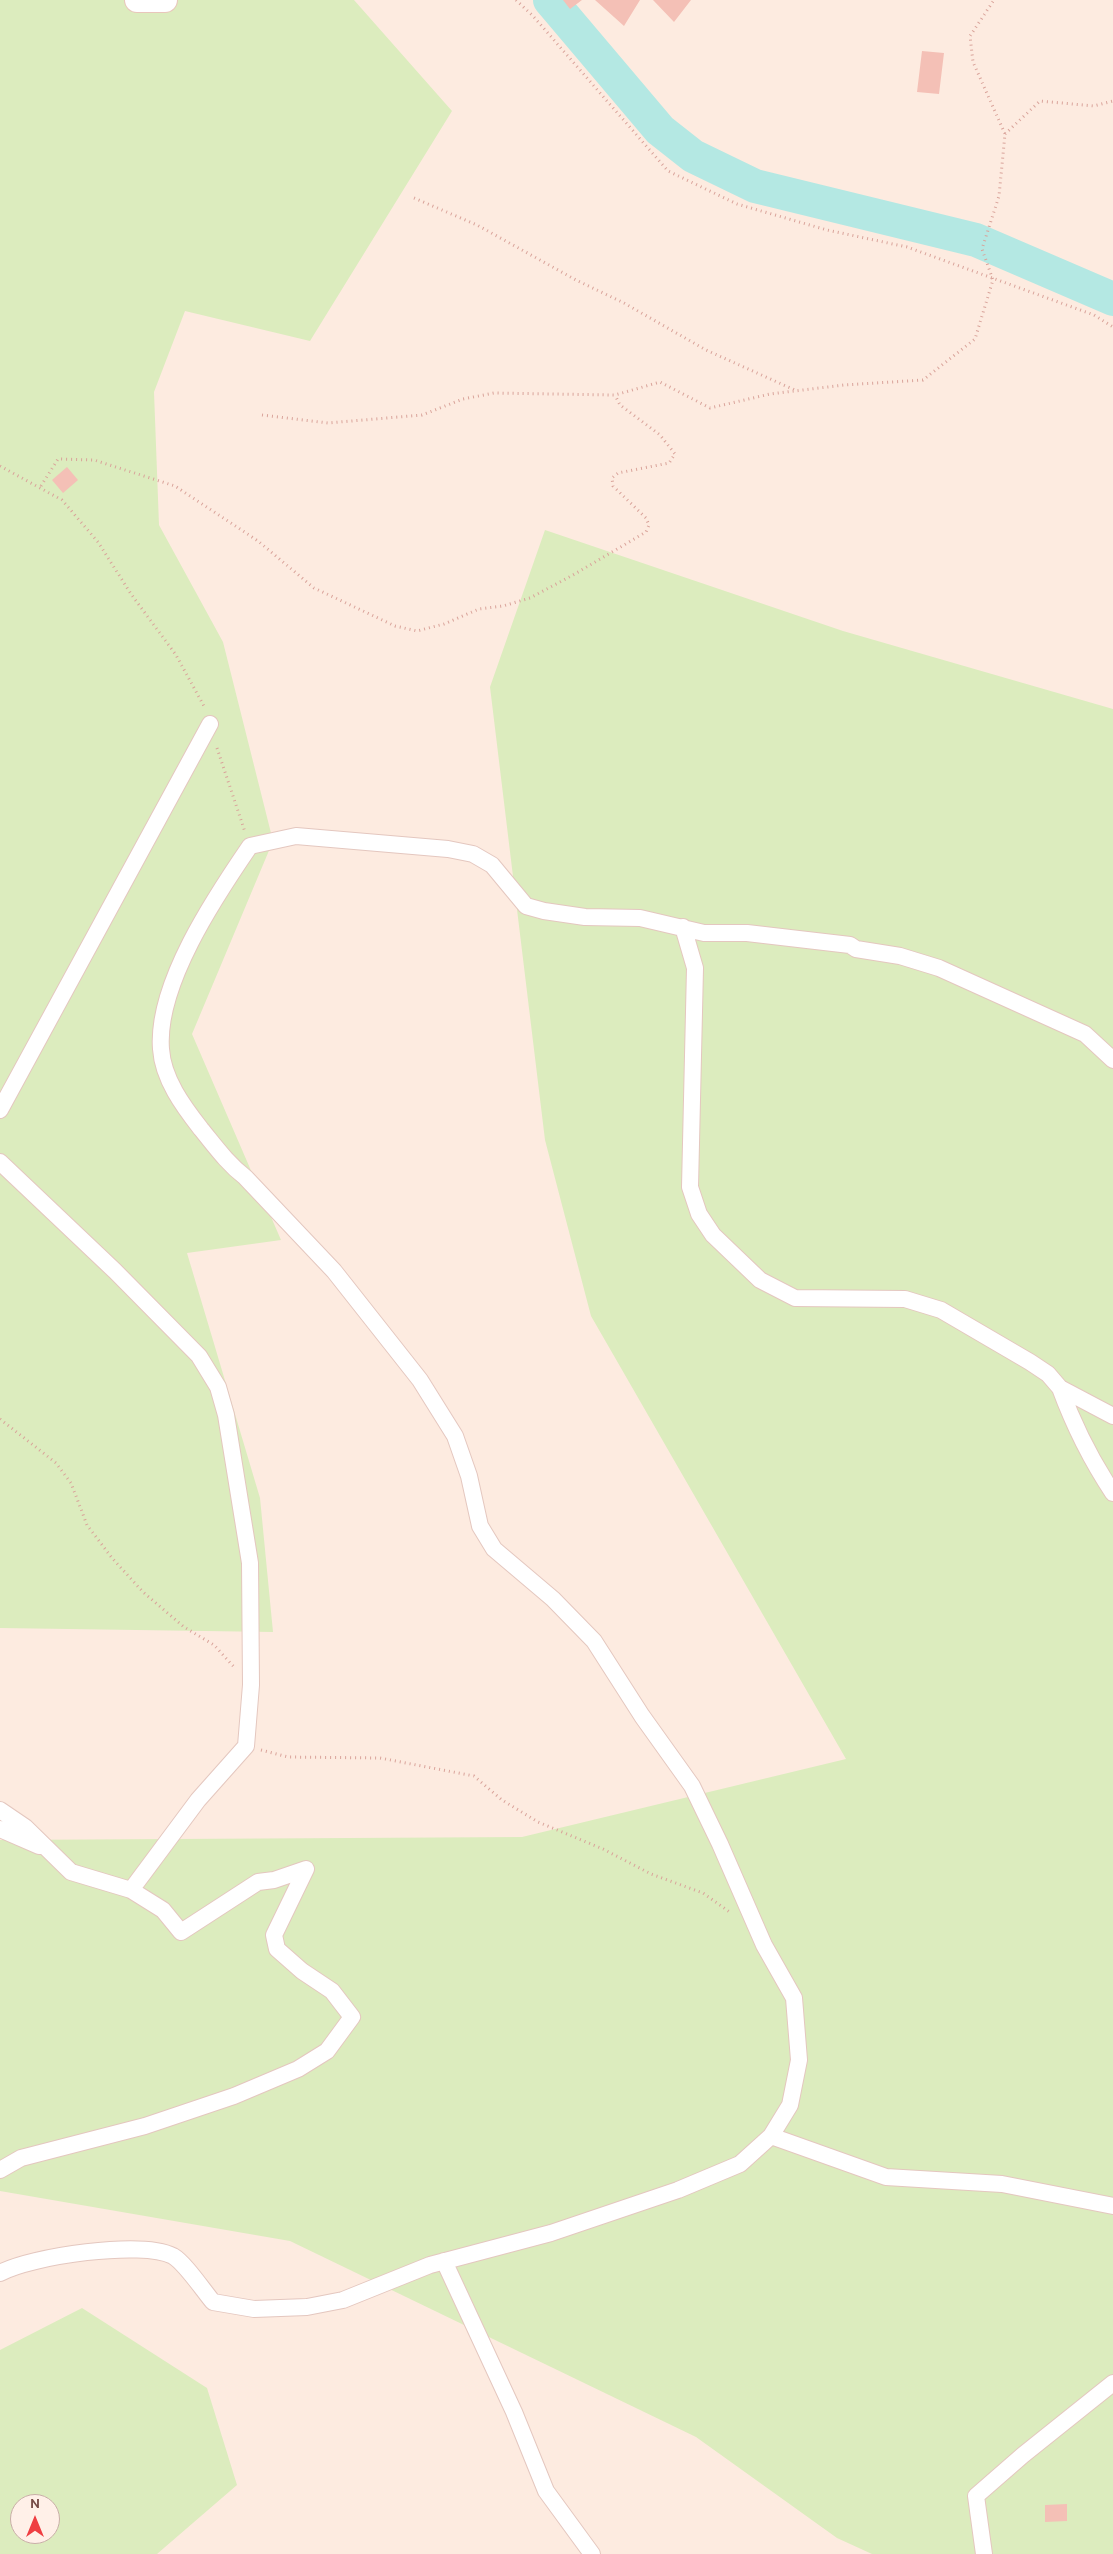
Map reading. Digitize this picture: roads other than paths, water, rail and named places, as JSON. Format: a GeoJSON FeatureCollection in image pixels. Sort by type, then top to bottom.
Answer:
{"type":"FeatureCollection","features":[{"type":"Feature","properties":{"kind":"main road"},"geometry":{"type":"LineString","coordinates":[[138,0],[165,0]]}},
{"type":"Feature","properties":{"kind":"street"},"geometry":{"type":"LineString","coordinates":[[0,1110],[210,724]]}},
{"type":"Feature","properties":{"kind":"street"},"geometry":{"type":"LineString","coordinates":[[0,2273],[12,2267],[56,2257],[126,2248],[161,2250],[176,2257],[213,2302],[254,2309],[307,2307],[343,2300],[430,2265],[551,2233],[678,2190],[740,2164],[771,2136],[790,2106],[799,2060],[794,1998],[764,1945],[720,1844],[692,1786],[642,1716],[594,1641],[553,1598],[494,1549],[480,1526],[469,1476],[455,1436],[420,1380],[334,1271],[245,1176],[231,1166],[181,1104],[167,1072],[161,1050],[161,1020],[179,968],[215,897],[250,846],[296,836],[448,849],[473,854],[492,865],[526,906],[544,911],[585,917],[640,918],[704,933],[747,933],[850,945],[856,949],[900,956],[939,968],[1086,1034],[1113,1060]]}},
{"type":"Feature","properties":{"kind":"street"},"geometry":{"type":"LineString","coordinates":[[683,927],[695,968],[690,1187],[699,1214],[713,1235],[760,1280],[795,1298],[906,1299],[941,1310],[1030,1362],[1048,1374],[1060,1388],[1077,1430],[1096,1468],[1113,1494]]}},
{"type":"Feature","properties":{"kind":"street"},"geometry":{"type":"LineString","coordinates":[[0,1162],[115,1271],[199,1356],[218,1387],[226,1415],[250,1564],[251,1685],[246,1746],[198,1800],[132,1890]]}},
{"type":"Feature","properties":{"kind":"street"},"geometry":{"type":"LineString","coordinates":[[1060,1388],[1113,1416]]}},
{"type":"Feature","properties":{"kind":"street"},"geometry":{"type":"LineString","coordinates":[[0,1810],[25,1827],[71,1872],[132,1890],[163,1910],[181,1932],[258,1882],[274,1880],[306,1869],[274,1935],[277,1950],[302,1971],[332,1990],[352,2017],[327,2051],[298,2069],[234,2096],[145,2126],[21,2158],[0,2170]]}},
{"type":"Feature","properties":{"kind":"street"},"geometry":{"type":"LineString","coordinates":[[0,1829],[52,1853]]}},
{"type":"Feature","properties":{"kind":"street"},"geometry":{"type":"LineString","coordinates":[[771,2136],[886,2178],[1002,2184],[1113,2206]]}},
{"type":"Feature","properties":{"kind":"street"},"geometry":{"type":"LineString","coordinates":[[444,2261],[514,2412],[546,2491],[592,2554]]}},
{"type":"Feature","properties":{"kind":"street"},"geometry":{"type":"LineString","coordinates":[[984,2554],[976,2496],[1023,2455],[1113,2383]]}},
{"type":"Feature","properties":{"kind":"waterway"},"geometry":{"type":"LineString","coordinates":[[550,0],[660,130],[693,156],[755,186],[976,240],[1113,299]]}}]}
